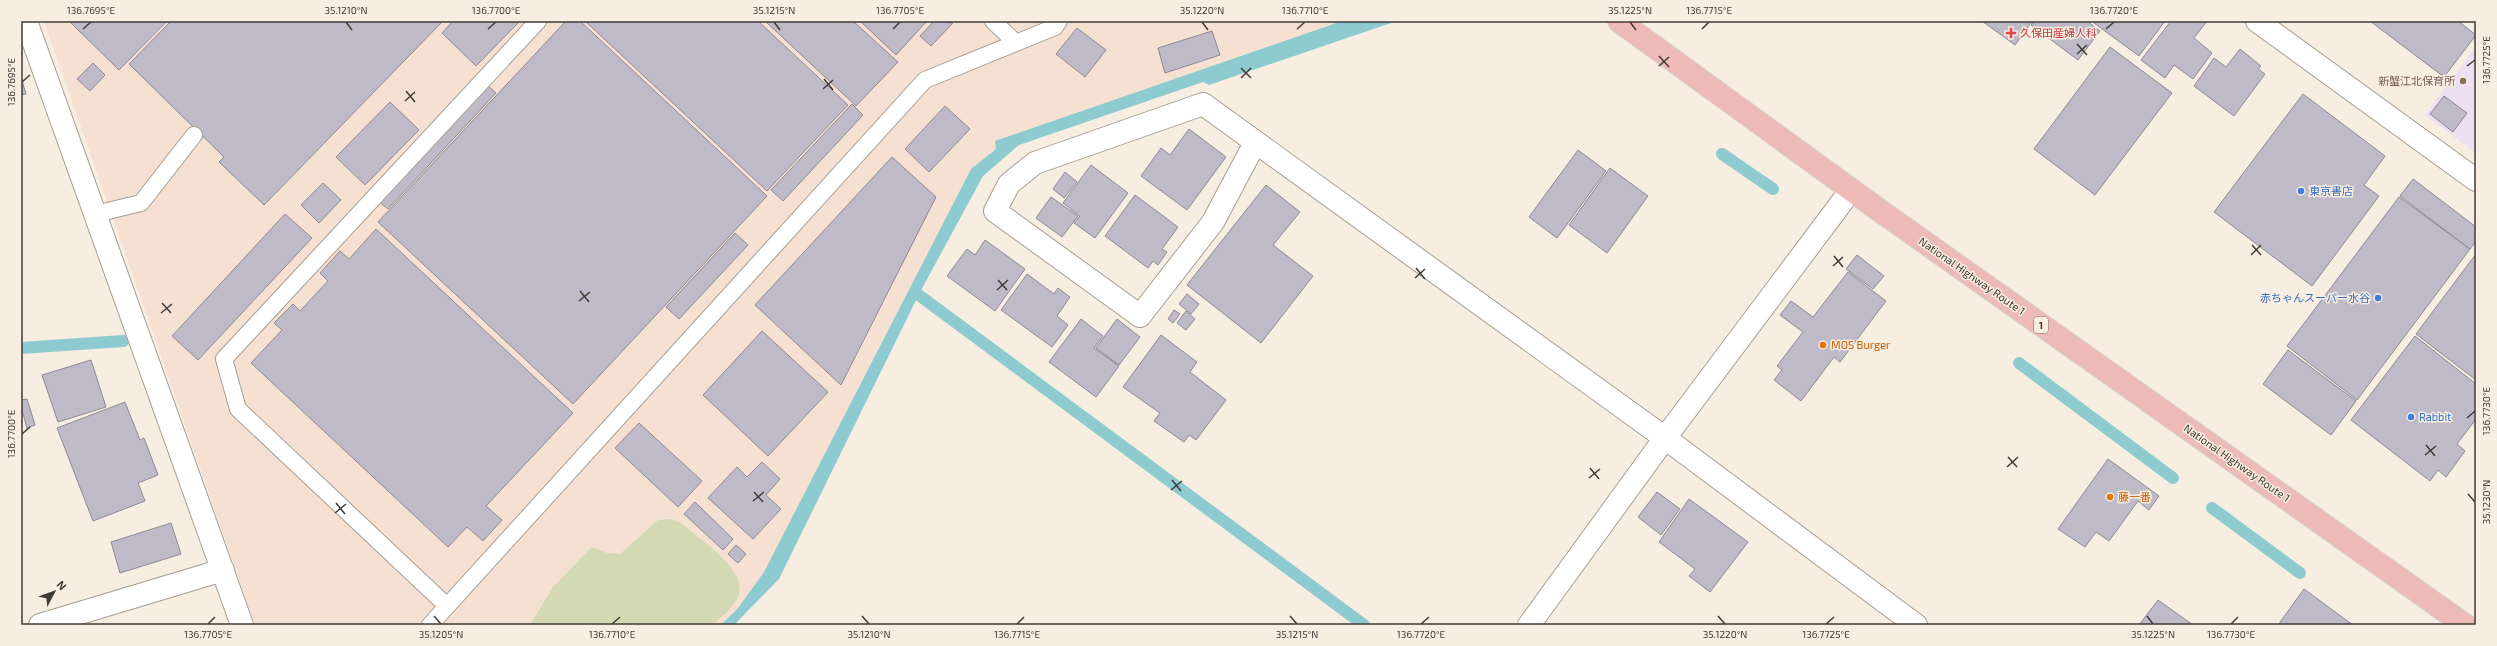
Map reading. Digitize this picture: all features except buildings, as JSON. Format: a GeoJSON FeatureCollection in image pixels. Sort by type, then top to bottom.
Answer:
{"type":"FeatureCollection","features":[{"type":"Feature","properties":{"kind":"highway","name":"National Highway Route 1"},"geometry":{"type":"LineString","coordinates":[[1619,21],[1851,190],[2465,625]]}},
{"type":"Feature","properties":{"kind":"street"},"geometry":{"type":"LineString","coordinates":[[2257,21],[2476,180]]}},
{"type":"Feature","properties":{"kind":"street"},"geometry":{"type":"LineString","coordinates":[[26,30],[95,214],[242,625]]}},
{"type":"Feature","properties":{"kind":"street"},"geometry":{"type":"LineString","coordinates":[[1255,142],[1214,222],[1140,316],[995,211],[1008,184],[1035,163],[1203,104],[1665,438],[1916,625]]}},
{"type":"Feature","properties":{"kind":"street"},"geometry":{"type":"LineString","coordinates":[[1529,625],[1665,438],[1851,190]]}},
{"type":"Feature","properties":{"kind":"street"},"geometry":{"type":"LineString","coordinates":[[40,625],[223,570]]}},
{"type":"Feature","properties":{"kind":"lane"},"geometry":{"type":"LineString","coordinates":[[447,606],[238,409],[224,359],[538,21]]}},
{"type":"Feature","properties":{"kind":"lane"},"geometry":{"type":"LineString","coordinates":[[993,21],[1016,43]]}},
{"type":"Feature","properties":{"kind":"lane"},"geometry":{"type":"LineString","coordinates":[[430,625],[925,80],[1055,27],[1059,21]]}},
{"type":"Feature","properties":{"kind":"lane"},"geometry":{"type":"LineString","coordinates":[[95,214],[141,203],[194,135]]}},
{"type":"Feature","properties":{"kind":"shaded area"},"geometry":{"type":"Polygon","coordinates":[[[44,21],[1342,21],[995,141],[996,149],[971,169],[764,572],[738,608],[721,625],[255,625],[44,21]]]}},
{"type":"Feature","properties":{"kind":"shaded area","name":"新蟹江北保育所"},"geometry":{"type":"Polygon","coordinates":[[[2476,46],[2476,153],[2425,115],[2476,46]]]}},
{"type":"Feature","properties":{"kind":"green space"},"geometry":{"type":"Polygon","coordinates":[[[671,519],[681,523],[721,556],[737,577],[740,587],[736,601],[730,609],[713,625],[530,625],[553,587],[592,547],[607,553],[620,554],[658,520],[671,519]]]}},
{"type":"Feature","properties":{"kind":"water"},"geometry":{"type":"Polygon","coordinates":[[[1342,21],[1397,21],[1209,85],[1203,82],[1019,145],[983,176],[919,294],[779,579],[734,625],[721,625],[738,608],[764,572],[971,169],[996,149],[995,141],[1342,21]]]}},
{"type":"Feature","properties":{"kind":"waterway"},"geometry":{"type":"LineString","coordinates":[[1722,154],[1773,189]]}},
{"type":"Feature","properties":{"kind":"waterway"},"geometry":{"type":"LineString","coordinates":[[916,293],[1364,625]]}},
{"type":"Feature","properties":{"kind":"waterway"},"geometry":{"type":"LineString","coordinates":[[21,348],[123,341]]}},
{"type":"Feature","properties":{"kind":"waterway"},"geometry":{"type":"LineString","coordinates":[[2019,363],[2173,478]]}},
{"type":"Feature","properties":{"kind":"waterway"},"geometry":{"type":"LineString","coordinates":[[2212,508],[2300,573]]}},
{"type":"Feature","properties":{"kind":"place","name":"久保田産婦人科"},"geometry":{"type":"Point","coordinates":[2011,33]}},
{"type":"Feature","properties":{"kind":"place","name":"新蟹江北保育所"},"geometry":{"type":"Point","coordinates":[2463,81]}},
{"type":"Feature","properties":{"kind":"place","name":"東京書店"},"geometry":{"type":"Point","coordinates":[2301,191]}},
{"type":"Feature","properties":{"kind":"place","name":"赤ちゃんスーパー水谷"},"geometry":{"type":"Point","coordinates":[2378,298]}},
{"type":"Feature","properties":{"kind":"place","name":"MOS Burger"},"geometry":{"type":"Point","coordinates":[1823,345]}},
{"type":"Feature","properties":{"kind":"place","name":"Rabbit"},"geometry":{"type":"Point","coordinates":[2411,417]}},
{"type":"Feature","properties":{"kind":"place","name":"藤一番"},"geometry":{"type":"Point","coordinates":[2110,497]}}]}
